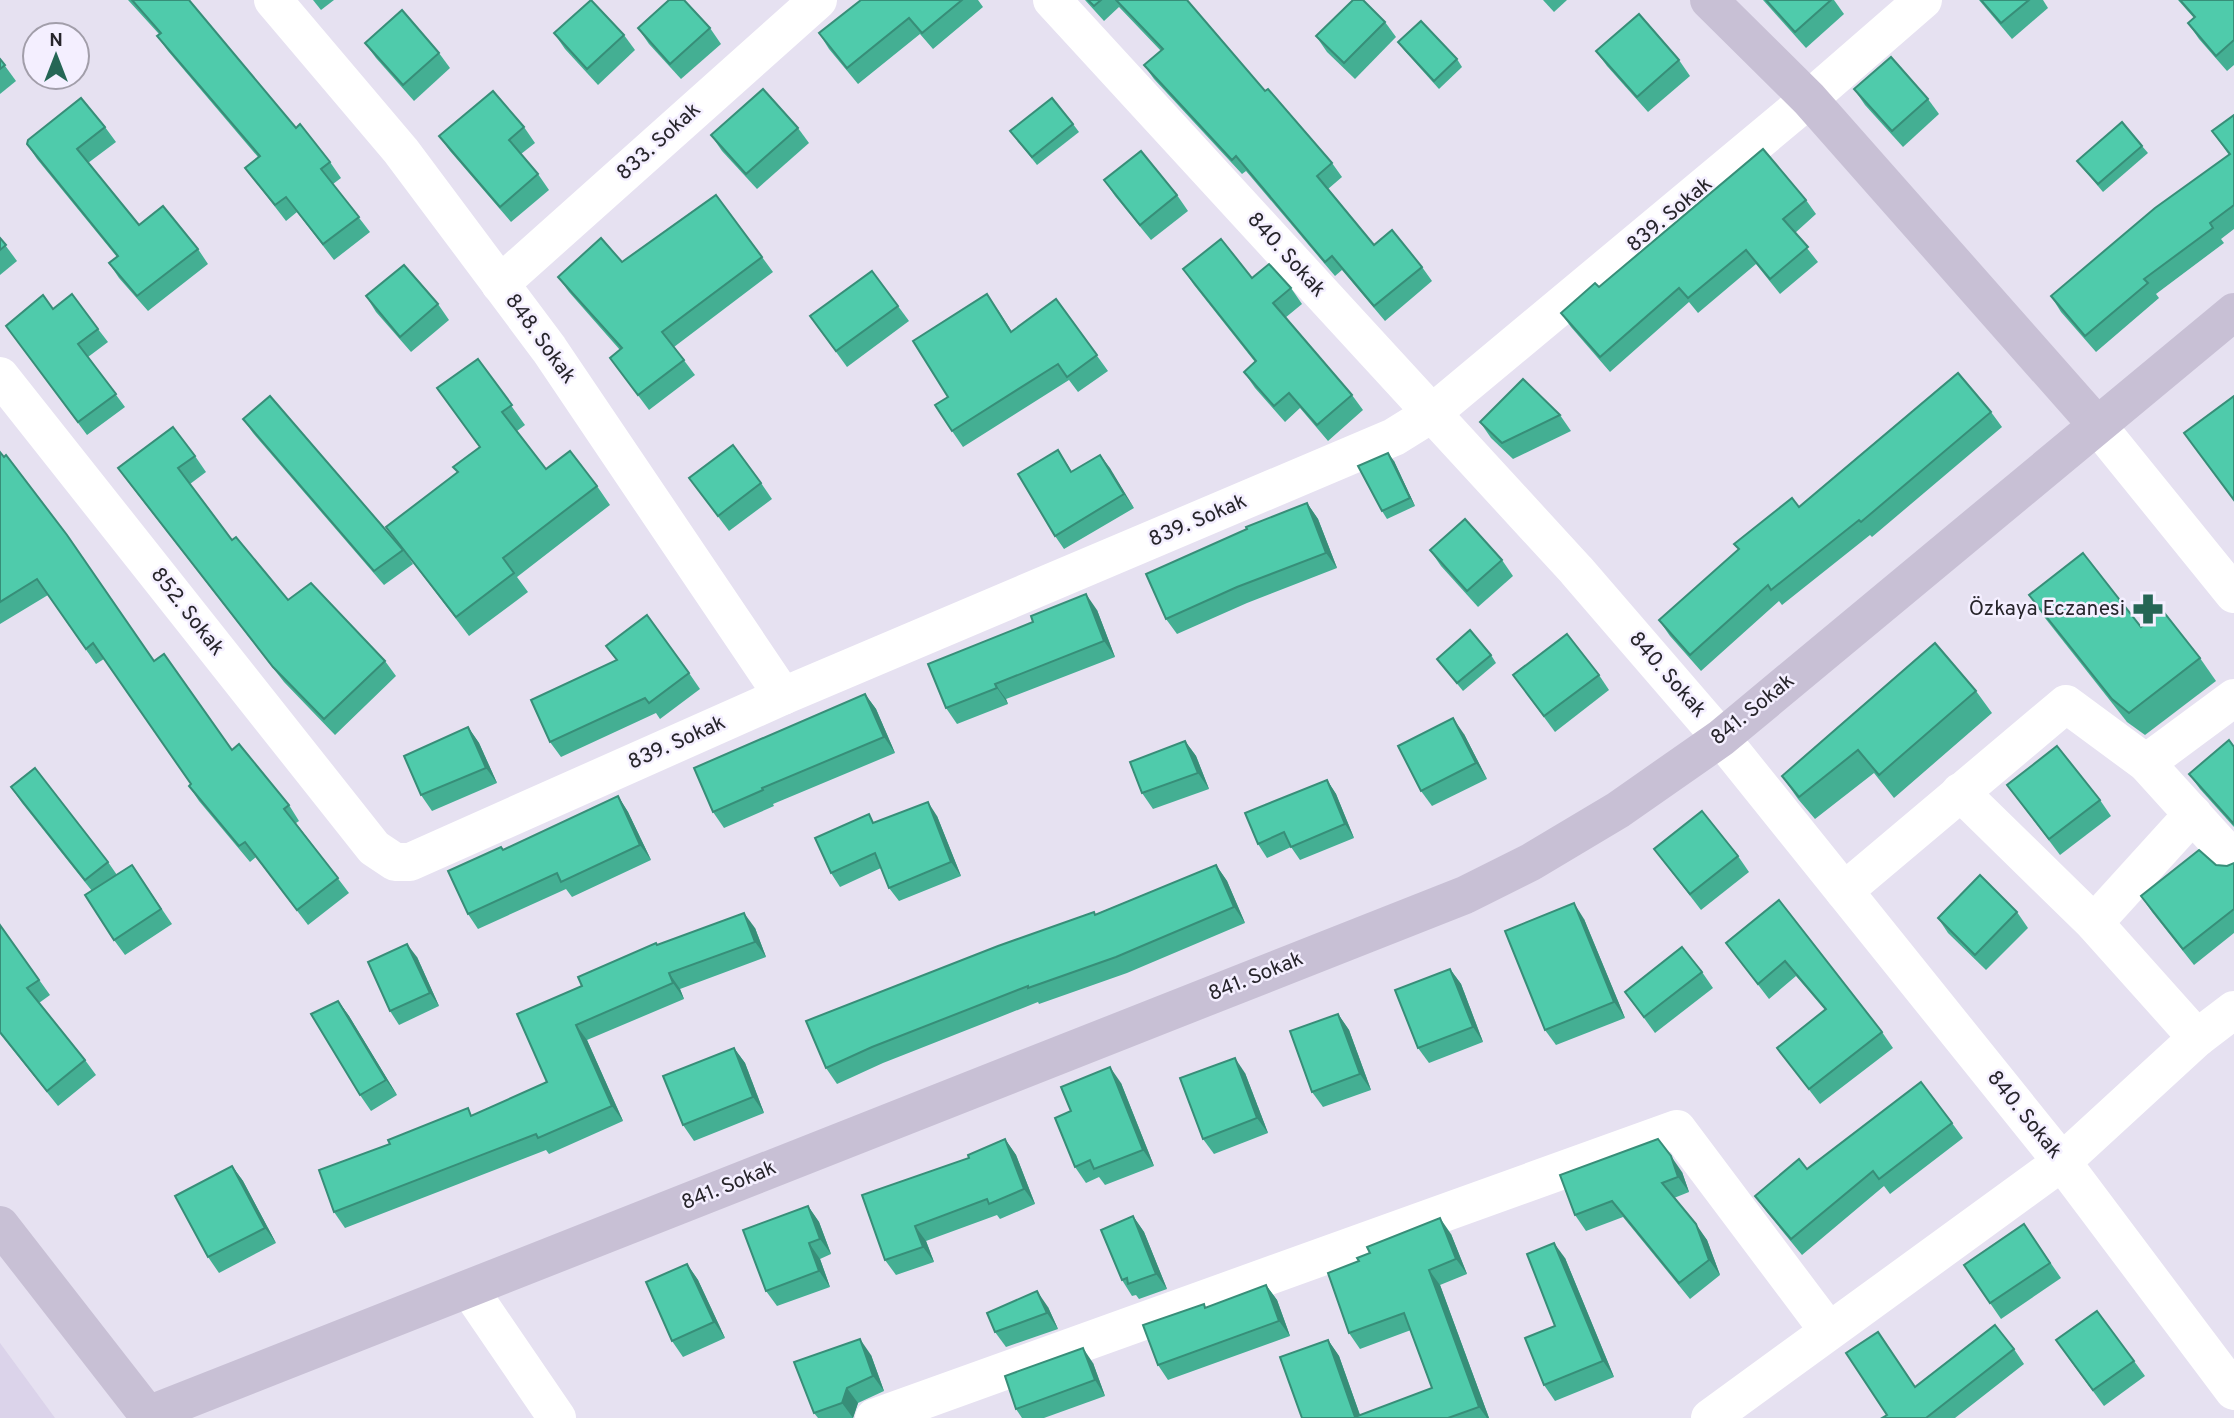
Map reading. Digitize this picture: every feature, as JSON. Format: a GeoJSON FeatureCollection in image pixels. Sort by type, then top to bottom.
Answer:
{"type":"FeatureCollection","features":[{"type":"Feature","properties":{"kind":"street","name":"848. Sokak"},"geometry":{"type":"LineString","coordinates":[[273,0],[401,151],[500,284],[585,402],[783,696]]}},
{"type":"Feature","properties":{"kind":"street","name":"833. Sokak"},"geometry":{"type":"LineString","coordinates":[[500,284],[818,0]]}},
{"type":"Feature","properties":{"kind":"street","name":"840. Sokak"},"geometry":{"type":"LineString","coordinates":[[1052,0],[1576,570],[1721,738],[2062,1163],[2234,1391]]}},
{"type":"Feature","properties":{"kind":"street"},"geometry":{"type":"LineString","coordinates":[[1709,0],[1810,99],[2097,425],[2234,594]]}},
{"type":"Feature","properties":{"kind":"street","name":"839. Sokak"},"geometry":{"type":"LineString","coordinates":[[374,848],[395,862],[410,862],[783,696],[1394,437],[1431,414],[1810,99],[1923,0]]}},
{"type":"Feature","properties":{"kind":"street","name":"841. Sokak"},"geometry":{"type":"LineString","coordinates":[[149,1417],[1465,895],[1531,862],[1618,810],[1721,738],[2234,312]]}},
{"type":"Feature","properties":{"kind":"street","name":"852. Sokak"},"geometry":{"type":"LineString","coordinates":[[0,376],[374,848]]}},
{"type":"Feature","properties":{"kind":"street"},"geometry":{"type":"LineString","coordinates":[[2146,763],[2234,698]]}},
{"type":"Feature","properties":{"kind":"street"},"geometry":{"type":"LineString","coordinates":[[1844,891],[2066,704],[2146,763],[2234,860]]}},
{"type":"Feature","properties":{"kind":"street"},"geometry":{"type":"LineString","coordinates":[[1961,792],[2094,923],[2197,1038]]}},
{"type":"Feature","properties":{"kind":"street"},"geometry":{"type":"LineString","coordinates":[[2094,923],[2193,814]]}},
{"type":"Feature","properties":{"kind":"street"},"geometry":{"type":"LineString","coordinates":[[1710,1418],[2062,1163],[2197,1038],[2234,1010]]}},
{"type":"Feature","properties":{"kind":"street"},"geometry":{"type":"LineString","coordinates":[[874,1418],[1677,1129],[1828,1330]]}},
{"type":"Feature","properties":{"kind":"street"},"geometry":{"type":"LineString","coordinates":[[0,1225],[149,1417]]}},
{"type":"Feature","properties":{"kind":"street"},"geometry":{"type":"LineString","coordinates":[[469,1289],[557,1418]]}},
{"type":"Feature","properties":{"kind":"shaded area"},"geometry":{"type":"Polygon","coordinates":[[[0,1343],[55,1418],[0,1418],[0,1343]]]}},
{"type":"Feature","properties":{"kind":"building"},"geometry":{"type":"Polygon","coordinates":[[[132,0],[189,0],[296,128],[300,124],[330,162],[321,169],[359,217],[323,244],[286,197],[275,205],[245,168],[260,156],[157,36],[161,33],[132,0]]]}},
{"type":"Feature","properties":{"kind":"building"},"geometry":{"type":"Polygon","coordinates":[[[591,0],[624,35],[587,69],[554,33],[591,0]]]}},
{"type":"Feature","properties":{"kind":"building"},"geometry":{"type":"Polygon","coordinates":[[[669,0],[684,0],[710,28],[670,64],[638,28],[669,0]]]}},
{"type":"Feature","properties":{"kind":"building"},"geometry":{"type":"Polygon","coordinates":[[[861,0],[962,0],[922,33],[909,18],[847,68],[819,33],[861,0]]]}},
{"type":"Feature","properties":{"kind":"building"},"geometry":{"type":"Polygon","coordinates":[[[1088,0],[1101,0],[1094,6],[1088,0]]]}},
{"type":"Feature","properties":{"kind":"building"},"geometry":{"type":"Polygon","coordinates":[[[1116,0],[1187,0],[1265,91],[1268,89],[1332,163],[1317,176],[1374,245],[1392,230],[1422,267],[1374,306],[1332,256],[1325,262],[1236,156],[1232,160],[1144,65],[1163,49],[1116,0]]]}},
{"type":"Feature","properties":{"kind":"building"},"geometry":{"type":"Polygon","coordinates":[[[1353,0],[1363,0],[1385,22],[1344,63],[1316,36],[1353,0]]]}},
{"type":"Feature","properties":{"kind":"building"},"geometry":{"type":"Polygon","coordinates":[[[1766,0],[1831,0],[1795,32],[1766,0]]]}},
{"type":"Feature","properties":{"kind":"building"},"geometry":{"type":"Polygon","coordinates":[[[1981,0],[2029,0],[2001,23],[1981,0]]]}},
{"type":"Feature","properties":{"kind":"building"},"geometry":{"type":"Polygon","coordinates":[[[2180,0],[2234,0],[2234,40],[2216,56],[2188,23],[2195,17],[2180,0]]]}},
{"type":"Feature","properties":{"kind":"building"},"geometry":{"type":"Polygon","coordinates":[[[402,10],[439,53],[403,85],[365,43],[402,10]]]}},
{"type":"Feature","properties":{"kind":"building"},"geometry":{"type":"Polygon","coordinates":[[[1639,14],[1679,60],[1637,97],[1596,51],[1639,14]]]}},
{"type":"Feature","properties":{"kind":"building"},"geometry":{"type":"Polygon","coordinates":[[[1421,21],[1457,59],[1434,81],[1398,42],[1421,21]]]}},
{"type":"Feature","properties":{"kind":"building"},"geometry":{"type":"Polygon","coordinates":[[[1891,57],[1928,99],[1892,131],[1854,89],[1891,57]]]}},
{"type":"Feature","properties":{"kind":"building"},"geometry":{"type":"Polygon","coordinates":[[[763,89],[798,128],[746,174],[711,135],[763,89]]]}},
{"type":"Feature","properties":{"kind":"building"},"geometry":{"type":"Polygon","coordinates":[[[493,91],[524,127],[509,140],[538,174],[500,207],[439,136],[493,91]]]}},
{"type":"Feature","properties":{"kind":"building"},"geometry":{"type":"Polygon","coordinates":[[[81,98],[105,127],[77,149],[139,225],[163,206],[198,249],[137,296],[109,263],[118,256],[27,144],[28,140],[81,98]]]}},
{"type":"Feature","properties":{"kind":"building"},"geometry":{"type":"Polygon","coordinates":[[[1052,98],[1073,124],[1032,157],[1010,131],[1052,98]]]}},
{"type":"Feature","properties":{"kind":"building"},"geometry":{"type":"Polygon","coordinates":[[[2234,115],[2234,205],[2210,223],[2213,228],[2144,279],[2148,283],[2085,336],[2051,296],[2155,208],[2230,154],[2212,131],[2234,115]]]}},
{"type":"Feature","properties":{"kind":"building"},"geometry":{"type":"Polygon","coordinates":[[[2122,122],[2142,146],[2098,184],[2077,161],[2122,122]]]}},
{"type":"Feature","properties":{"kind":"building"},"geometry":{"type":"Polygon","coordinates":[[[1763,149],[1806,200],[1783,219],[1808,247],[1770,279],[1746,250],[1688,298],[1679,288],[1600,357],[1561,313],[1595,283],[1599,287],[1763,149]]]}},
{"type":"Feature","properties":{"kind":"building"},"geometry":{"type":"Polygon","coordinates":[[[1141,151],[1177,195],[1140,225],[1104,180],[1141,151]]]}},
{"type":"Feature","properties":{"kind":"building"},"geometry":{"type":"Polygon","coordinates":[[[716,195],[762,257],[662,332],[684,360],[638,395],[610,358],[622,348],[558,277],[601,238],[622,262],[716,195]]]}},
{"type":"Feature","properties":{"kind":"building"},"geometry":{"type":"Polygon","coordinates":[[[0,238],[6,245],[0,250],[0,238]]]}},
{"type":"Feature","properties":{"kind":"building"},"geometry":{"type":"Polygon","coordinates":[[[1221,239],[1252,278],[1269,264],[1291,288],[1273,303],[1352,395],[1317,425],[1289,393],[1274,406],[1244,372],[1256,361],[1183,269],[1221,239]]]}},
{"type":"Feature","properties":{"kind":"building"},"geometry":{"type":"Polygon","coordinates":[[[404,265],[438,304],[400,337],[366,296],[404,265]]]}},
{"type":"Feature","properties":{"kind":"building"},"geometry":{"type":"Polygon","coordinates":[[[872,271],[898,306],[836,351],[810,316],[872,271]]]}},
{"type":"Feature","properties":{"kind":"building"},"geometry":{"type":"Polygon","coordinates":[[[72,294],[98,329],[78,344],[116,394],[78,422],[6,326],[43,295],[53,309],[72,294]]]}},
{"type":"Feature","properties":{"kind":"building"},"geometry":{"type":"Polygon","coordinates":[[[987,294],[1011,332],[1056,299],[1097,355],[1067,377],[1058,364],[952,431],[935,405],[948,397],[913,341],[987,294]]]}},
{"type":"Feature","properties":{"kind":"building"},"geometry":{"type":"Polygon","coordinates":[[[478,359],[512,405],[502,412],[546,469],[570,451],[597,486],[503,558],[514,573],[456,617],[386,527],[458,472],[453,467],[480,447],[437,388],[478,359]]]}},
{"type":"Feature","properties":{"kind":"building"},"geometry":{"type":"Polygon","coordinates":[[[1958,373],[1991,412],[1861,522],[1859,520],[1771,590],[1768,585],[1690,655],[1659,620],[1739,549],[1734,544],[1792,498],[1799,507],[1958,373]]]}},
{"type":"Feature","properties":{"kind":"building"},"geometry":{"type":"Polygon","coordinates":[[[1523,379],[1560,415],[1502,443],[1480,422],[1523,379]]]}},
{"type":"Feature","properties":{"kind":"building"},"geometry":{"type":"Polygon","coordinates":[[[270,396],[403,550],[374,571],[243,419],[270,396]]]}},
{"type":"Feature","properties":{"kind":"building"},"geometry":{"type":"Polygon","coordinates":[[[2234,396],[2234,500],[2184,433],[2234,396]]]}},
{"type":"Feature","properties":{"kind":"building"},"geometry":{"type":"Polygon","coordinates":[[[173,427],[195,456],[178,468],[232,540],[236,537],[288,600],[311,583],[385,661],[324,719],[273,667],[118,468],[173,427]]]}},
{"type":"Feature","properties":{"kind":"building"},"geometry":{"type":"Polygon","coordinates":[[[733,445],[761,483],[718,516],[689,478],[733,445]]]}},
{"type":"Feature","properties":{"kind":"building"},"geometry":{"type":"Polygon","coordinates":[[[1058,450],[1071,472],[1100,455],[1124,494],[1055,536],[1018,474],[1058,450]]]}},
{"type":"Feature","properties":{"kind":"building"},"geometry":{"type":"Polygon","coordinates":[[[0,452],[4,457],[6,455],[67,535],[154,661],[164,654],[232,750],[239,744],[289,805],[284,809],[338,878],[297,910],[245,842],[239,846],[189,786],[191,784],[93,643],[86,649],[37,579],[0,602],[0,452]]]}},
{"type":"Feature","properties":{"kind":"building"},"geometry":{"type":"Polygon","coordinates":[[[1388,453],[1410,498],[1382,511],[1358,466],[1388,453]]]}},
{"type":"Feature","properties":{"kind":"building"},"geometry":{"type":"Polygon","coordinates":[[[1307,503],[1326,553],[1237,587],[1166,619],[1146,574],[1247,529],[1246,527],[1307,503]]]}},
{"type":"Feature","properties":{"kind":"building"},"geometry":{"type":"Polygon","coordinates":[[[1465,519],[1502,560],[1467,591],[1430,550],[1465,519]]]}},
{"type":"Feature","properties":{"kind":"building"},"geometry":{"type":"Polygon","coordinates":[[[2083,553],[2141,627],[2162,610],[2200,658],[2129,713],[2112,699],[2029,595],[2083,553]]]}},
{"type":"Feature","properties":{"kind":"building"},"geometry":{"type":"Polygon","coordinates":[[[1086,594],[1104,641],[995,684],[997,688],[946,708],[928,664],[1033,622],[1031,616],[1086,594]]]}},
{"type":"Feature","properties":{"kind":"building"},"geometry":{"type":"Polygon","coordinates":[[[647,615],[689,673],[649,703],[645,698],[550,742],[531,700],[617,660],[606,646],[647,615]]]}},
{"type":"Feature","properties":{"kind":"building"},"geometry":{"type":"Polygon","coordinates":[[[1470,630],[1491,655],[1457,683],[1437,659],[1470,630]]]}},
{"type":"Feature","properties":{"kind":"building"},"geometry":{"type":"Polygon","coordinates":[[[1567,634],[1599,675],[1544,716],[1513,675],[1567,634]]]}},
{"type":"Feature","properties":{"kind":"building"},"geometry":{"type":"Polygon","coordinates":[[[1935,643],[1976,691],[1879,775],[1858,750],[1799,797],[1782,776],[1935,643]]]}},
{"type":"Feature","properties":{"kind":"building"},"geometry":{"type":"Polygon","coordinates":[[[865,694],[884,737],[762,788],[763,790],[713,812],[694,768],[865,694]]]}},
{"type":"Feature","properties":{"kind":"building"},"geometry":{"type":"Polygon","coordinates":[[[1453,718],[1476,763],[1421,791],[1398,746],[1453,718]]]}},
{"type":"Feature","properties":{"kind":"building"},"geometry":{"type":"Polygon","coordinates":[[[468,727],[486,768],[421,795],[404,756],[468,727]]]}},
{"type":"Feature","properties":{"kind":"building"},"geometry":{"type":"Polygon","coordinates":[[[2229,740],[2234,747],[2234,824],[2189,774],[2229,740]]]}},
{"type":"Feature","properties":{"kind":"building"},"geometry":{"type":"Polygon","coordinates":[[[1185,741],[1198,773],[1142,793],[1130,762],[1185,741]]]}},
{"type":"Feature","properties":{"kind":"building"},"geometry":{"type":"Polygon","coordinates":[[[2057,746],[2100,800],[2049,839],[2007,785],[2057,746]]]}},
{"type":"Feature","properties":{"kind":"building"},"geometry":{"type":"Polygon","coordinates":[[[35,768],[108,862],[85,880],[11,787],[35,768]]]}},
{"type":"Feature","properties":{"kind":"building"},"geometry":{"type":"Polygon","coordinates":[[[1327,780],[1345,824],[1291,847],[1284,832],[1258,844],[1245,813],[1327,780]]]}},
{"type":"Feature","properties":{"kind":"building"},"geometry":{"type":"Polygon","coordinates":[[[618,796],[640,845],[561,882],[557,873],[468,914],[448,871],[501,847],[503,850],[618,796]]]}},
{"type":"Feature","properties":{"kind":"building"},"geometry":{"type":"Polygon","coordinates":[[[928,802],[951,862],[889,888],[875,853],[831,873],[815,838],[869,814],[873,823],[928,802]]]}},
{"type":"Feature","properties":{"kind":"building"},"geometry":{"type":"Polygon","coordinates":[[[1702,811],[1738,856],[1690,894],[1654,849],[1702,811]]]}},
{"type":"Feature","properties":{"kind":"building"},"geometry":{"type":"Polygon","coordinates":[[[2199,850],[2216,865],[2227,866],[2234,863],[2234,909],[2183,949],[2141,896],[2199,850]]]}},
{"type":"Feature","properties":{"kind":"building"},"geometry":{"type":"Polygon","coordinates":[[[132,865],[161,909],[114,940],[85,895],[132,865]]]}},
{"type":"Feature","properties":{"kind":"building"},"geometry":{"type":"Polygon","coordinates":[[[1216,865],[1234,907],[1116,957],[1028,986],[872,1047],[826,1068],[806,1021],[998,946],[1094,912],[1095,915],[1216,865]]]}},
{"type":"Feature","properties":{"kind":"building"},"geometry":{"type":"Polygon","coordinates":[[[1980,875],[2017,912],[1975,955],[1938,918],[1980,875]]]}},
{"type":"Feature","properties":{"kind":"building"},"geometry":{"type":"Polygon","coordinates":[[[1779,900],[1882,1032],[1809,1089],[1777,1048],[1826,1009],[1785,961],[1758,984],[1726,943],[1779,900]]]}},
{"type":"Feature","properties":{"kind":"building"},"geometry":{"type":"Polygon","coordinates":[[[1574,903],[1614,1002],[1545,1030],[1505,931],[1574,903]]]}},
{"type":"Feature","properties":{"kind":"building"},"geometry":{"type":"Polygon","coordinates":[[[744,913],[755,942],[669,973],[673,983],[576,1025],[612,1106],[538,1138],[536,1134],[334,1212],[319,1170],[390,1144],[388,1140],[468,1108],[471,1116],[547,1082],[517,1014],[582,986],[578,977],[656,943],[657,945],[744,913]]]}},
{"type":"Feature","properties":{"kind":"building"},"geometry":{"type":"Polygon","coordinates":[[[0,925],[39,980],[27,988],[85,1060],[47,1091],[0,1032],[0,925]]]}},
{"type":"Feature","properties":{"kind":"building"},"geometry":{"type":"Polygon","coordinates":[[[407,944],[430,993],[390,1011],[368,962],[407,944]]]}},
{"type":"Feature","properties":{"kind":"building"},"geometry":{"type":"Polygon","coordinates":[[[1682,947],[1702,972],[1644,1017],[1625,992],[1682,947]]]}},
{"type":"Feature","properties":{"kind":"building"},"geometry":{"type":"Polygon","coordinates":[[[1450,969],[1473,1027],[1418,1048],[1395,990],[1450,969]]]}},
{"type":"Feature","properties":{"kind":"building"},"geometry":{"type":"Polygon","coordinates":[[[338,1001],[386,1080],[360,1095],[311,1014],[338,1001]]]}},
{"type":"Feature","properties":{"kind":"building"},"geometry":{"type":"Polygon","coordinates":[[[1338,1014],[1360,1074],[1312,1092],[1290,1031],[1338,1014]]]}},
{"type":"Feature","properties":{"kind":"building"},"geometry":{"type":"Polygon","coordinates":[[[734,1048],[753,1097],[683,1125],[663,1076],[734,1048]]]}},
{"type":"Feature","properties":{"kind":"building"},"geometry":{"type":"Polygon","coordinates":[[[1235,1058],[1257,1118],[1203,1139],[1180,1078],[1235,1058]]]}},
{"type":"Feature","properties":{"kind":"building"},"geometry":{"type":"Polygon","coordinates":[[[1110,1067],[1143,1150],[1094,1169],[1090,1160],[1075,1167],[1055,1118],[1071,1111],[1061,1087],[1110,1067]]]}},
{"type":"Feature","properties":{"kind":"building"},"geometry":{"type":"Polygon","coordinates":[[[1921,1082],[1952,1123],[1879,1179],[1873,1171],[1791,1239],[1755,1196],[1799,1159],[1807,1169],[1921,1082]]]}},
{"type":"Feature","properties":{"kind":"building"},"geometry":{"type":"Polygon","coordinates":[[[1005,1139],[1024,1189],[989,1204],[987,1199],[915,1226],[923,1247],[885,1260],[862,1195],[969,1158],[968,1155],[1005,1139]]]}},
{"type":"Feature","properties":{"kind":"building"},"geometry":{"type":"Polygon","coordinates":[[[1658,1139],[1671,1156],[1678,1177],[1662,1183],[1696,1224],[1709,1260],[1679,1283],[1612,1201],[1575,1215],[1560,1175],[1658,1139]]]}},
{"type":"Feature","properties":{"kind":"building"},"geometry":{"type":"Polygon","coordinates":[[[232,1166],[265,1228],[208,1257],[175,1196],[232,1166]]]}},
{"type":"Feature","properties":{"kind":"building"},"geometry":{"type":"Polygon","coordinates":[[[808,1206],[820,1239],[809,1243],[819,1271],[766,1291],[743,1230],[808,1206]]]}},
{"type":"Feature","properties":{"kind":"building"},"geometry":{"type":"Polygon","coordinates":[[[1133,1216],[1156,1274],[1128,1284],[1127,1278],[1122,1280],[1101,1230],[1133,1216]]]}},
{"type":"Feature","properties":{"kind":"building"},"geometry":{"type":"Polygon","coordinates":[[[1440,1218],[1456,1259],[1429,1270],[1479,1407],[1448,1418],[1302,1418],[1280,1357],[1328,1340],[1355,1417],[1432,1388],[1404,1313],[1349,1333],[1328,1273],[1359,1261],[1357,1258],[1370,1253],[1367,1247],[1440,1218]]]}},
{"type":"Feature","properties":{"kind":"building"},"geometry":{"type":"Polygon","coordinates":[[[2024,1224],[2050,1263],[1990,1303],[1964,1265],[2024,1224]]]}},
{"type":"Feature","properties":{"kind":"building"},"geometry":{"type":"Polygon","coordinates":[[[1554,1243],[1603,1361],[1544,1385],[1525,1338],[1555,1326],[1527,1254],[1554,1243]]]}},
{"type":"Feature","properties":{"kind":"building"},"geometry":{"type":"Polygon","coordinates":[[[687,1264],[714,1322],[672,1341],[646,1282],[687,1264]]]}},
{"type":"Feature","properties":{"kind":"building"},"geometry":{"type":"Polygon","coordinates":[[[1266,1285],[1279,1321],[1158,1365],[1143,1325],[1204,1304],[1205,1308],[1266,1285]]]}},
{"type":"Feature","properties":{"kind":"building"},"geometry":{"type":"Polygon","coordinates":[[[1037,1291],[1047,1313],[995,1332],[987,1313],[1037,1291]]]}},
{"type":"Feature","properties":{"kind":"building"},"geometry":{"type":"Polygon","coordinates":[[[2097,1311],[2134,1361],[2093,1390],[2056,1340],[2097,1311]]]}},
{"type":"Feature","properties":{"kind":"building"},"geometry":{"type":"Polygon","coordinates":[[[1995,1325],[2014,1349],[1926,1418],[1882,1418],[1887,1415],[1846,1353],[1878,1332],[1915,1387],[1995,1325]]]}},
{"type":"Feature","properties":{"kind":"building"},"geometry":{"type":"Polygon","coordinates":[[[860,1339],[873,1376],[847,1388],[842,1403],[814,1413],[794,1362],[860,1339]]]}},
{"type":"Feature","properties":{"kind":"building"},"geometry":{"type":"Polygon","coordinates":[[[1083,1348],[1095,1380],[1016,1409],[1005,1376],[1083,1348]]]}},
{"type":"Feature","properties":{"kind":"place","name":"Özkaya Eczanesi"},"geometry":{"type":"Point","coordinates":[2148,609]}}]}
